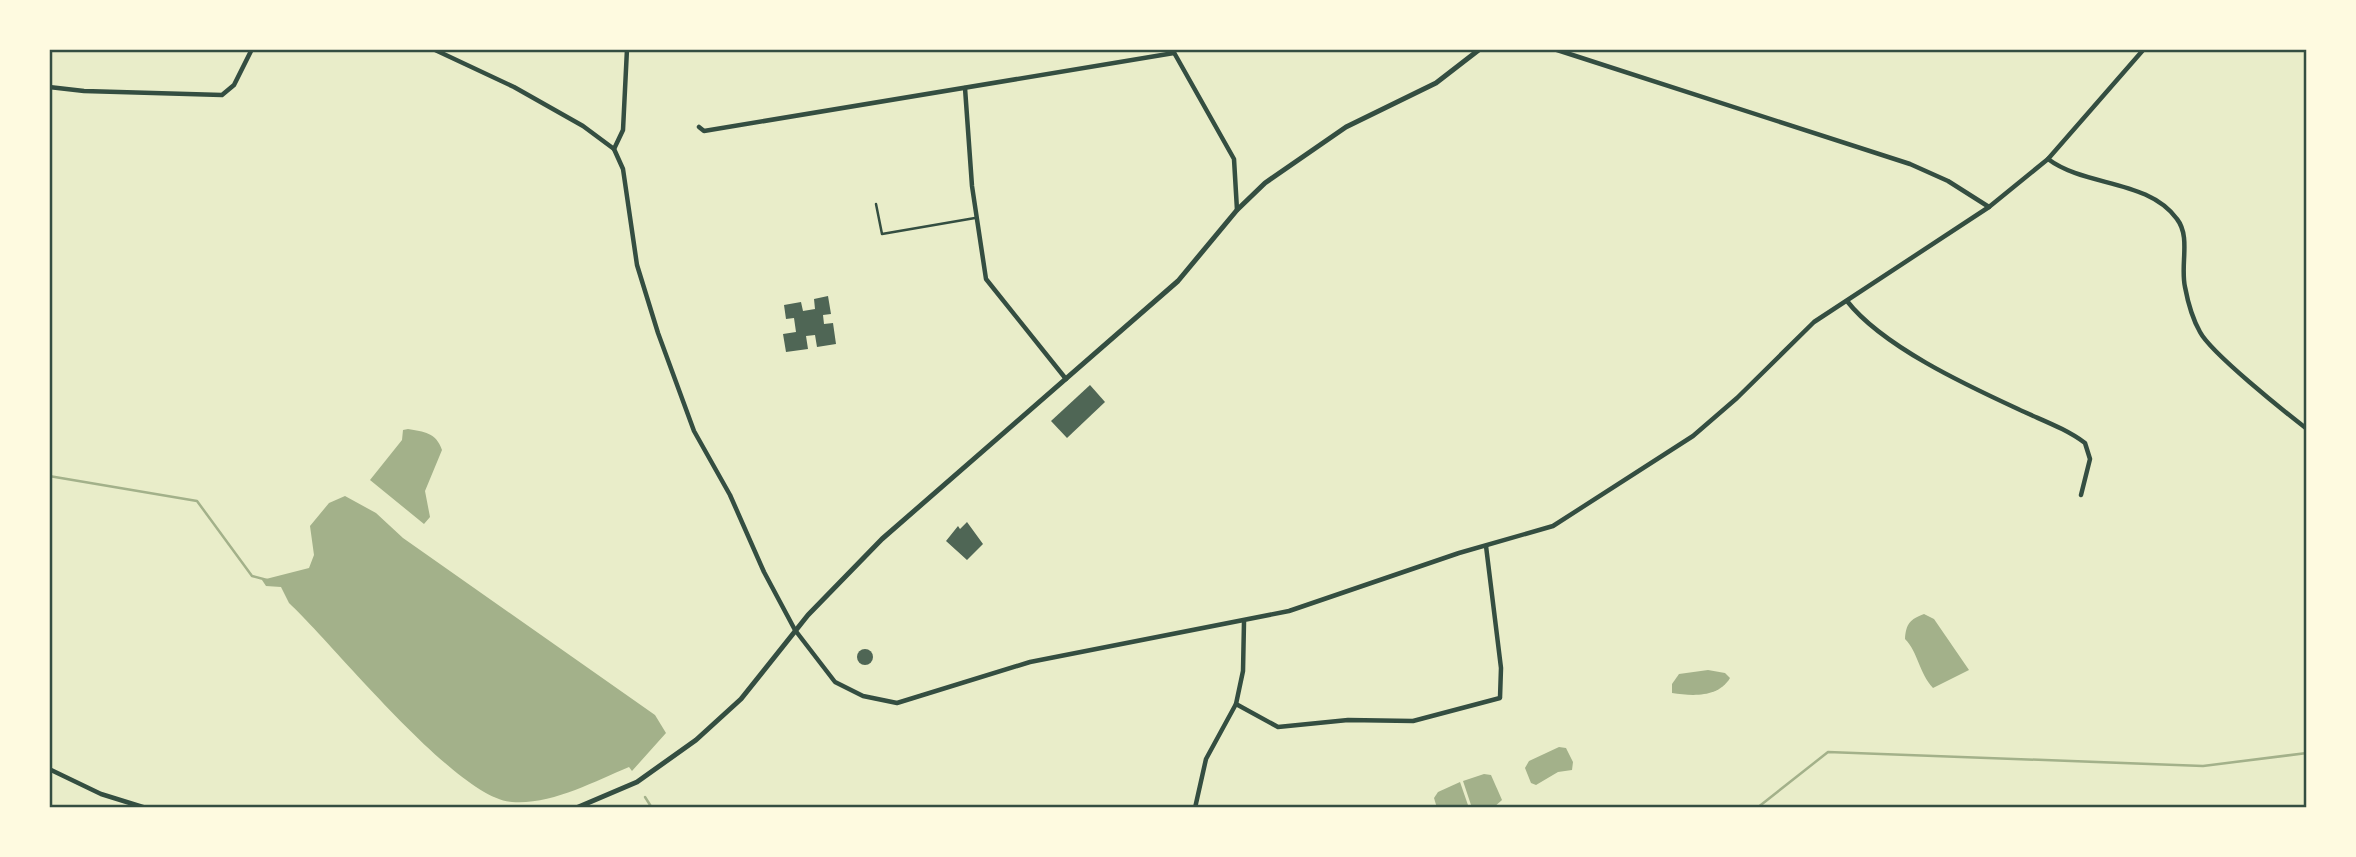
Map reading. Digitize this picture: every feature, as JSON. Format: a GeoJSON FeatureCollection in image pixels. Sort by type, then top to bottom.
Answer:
{"type":"FeatureCollection","features":[{"type":"Feature","properties":{"kind":"street"},"geometry":{"type":"LineString","coordinates":[[49,87],[85,91],[222,95],[234,85],[252,49]]}},
{"type":"Feature","properties":{"kind":"street"},"geometry":{"type":"LineString","coordinates":[[433,49],[514,87],[583,126],[614,149],[621,161],[626,183],[637,265],[694,430],[730,495],[764,572],[796,629],[835,682],[863,695],[897,703],[1030,662],[1244,622],[1345,594],[1459,553],[1553,526],[1693,436],[1737,398],[1814,322],[1989,207],[2048,159],[2144,49]]}},
{"type":"Feature","properties":{"kind":"street"},"geometry":{"type":"LineString","coordinates":[[614,149],[623,130],[627,49]]}},
{"type":"Feature","properties":{"kind":"street"},"geometry":{"type":"LineString","coordinates":[[576,808],[637,782],[696,740],[741,699],[796,629],[883,539],[1178,281],[1237,210],[1265,183],[1346,127],[1436,83],[1480,49]]}},
{"type":"Feature","properties":{"kind":"street"},"geometry":{"type":"LineString","coordinates":[[1554,49],[1910,164],[1948,181],[1989,207]]}},
{"type":"Feature","properties":{"kind":"street"},"geometry":{"type":"LineString","coordinates":[[699,127],[704,131],[1173,51],[1234,159],[1237,210]]}},
{"type":"Feature","properties":{"kind":"street"},"geometry":{"type":"LineString","coordinates":[[965,88],[975,218],[986,279],[1066,380]]}},
{"type":"Feature","properties":{"kind":"street"},"geometry":{"type":"LineString","coordinates":[[2048,159],[2063,170],[2138,192],[2161,204],[2178,219],[2184,235],[2182,277],[2190,310],[2201,335],[2307,429]]}},
{"type":"Feature","properties":{"kind":"street"},"geometry":{"type":"LineString","coordinates":[[1847,301],[1860,318],[1881,334],[1985,394],[2085,443],[2090,459],[2081,495]]}},
{"type":"Feature","properties":{"kind":"street"},"geometry":{"type":"LineString","coordinates":[[1236,704],[1278,727],[1348,720],[1412,720],[1500,698],[1501,668],[1486,546]]}},
{"type":"Feature","properties":{"kind":"street"},"geometry":{"type":"LineString","coordinates":[[1195,808],[1206,759],[1236,704],[1243,671],[1244,622]]}},
{"type":"Feature","properties":{"kind":"street"},"geometry":{"type":"LineString","coordinates":[[49,769],[102,794],[146,808]]}},
{"type":"Feature","properties":{"kind":"lane"},"geometry":{"type":"LineString","coordinates":[[876,204],[882,234],[975,218]]}},
{"type":"Feature","properties":{"kind":"shaded area"},"geometry":{"type":"Polygon","coordinates":[[[403,430],[433,436],[442,450],[425,491],[430,517],[424,524],[370,480],[402,440],[403,430]]]}},
{"type":"Feature","properties":{"kind":"shaded area"},"geometry":{"type":"Polygon","coordinates":[[[345,496],[376,513],[403,538],[655,715],[666,733],[632,771],[629,767],[572,791],[542,800],[512,802],[488,794],[460,776],[429,749],[365,684],[289,603],[281,587],[266,586],[262,580],[309,568],[314,555],[310,526],[329,503],[345,496]]]}},
{"type":"Feature","properties":{"kind":"shaded area"},"geometry":{"type":"Polygon","coordinates":[[[1924,614],[1934,619],[1969,670],[1933,688],[1905,639],[1910,623],[1924,614]]]}},
{"type":"Feature","properties":{"kind":"shaded area"},"geometry":{"type":"Polygon","coordinates":[[[1708,670],[1725,673],[1730,678],[1725,685],[1712,692],[1696,695],[1672,693],[1672,684],[1679,674],[1708,670]]]}},
{"type":"Feature","properties":{"kind":"shaded area"},"geometry":{"type":"Polygon","coordinates":[[[1559,747],[1566,748],[1573,762],[1572,770],[1558,772],[1536,785],[1531,783],[1525,768],[1529,761],[1559,747]]]}},
{"type":"Feature","properties":{"kind":"shaded area"},"geometry":{"type":"Polygon","coordinates":[[[1484,774],[1491,775],[1502,800],[1493,808],[1472,808],[1463,781],[1484,774]]]}},
{"type":"Feature","properties":{"kind":"shaded area"},"geometry":{"type":"Polygon","coordinates":[[[1460,782],[1469,808],[1437,808],[1434,798],[1438,792],[1460,782]]]}},
{"type":"Feature","properties":{"kind":"building"},"geometry":{"type":"Polygon","coordinates":[[[828,296],[831,314],[823,315],[824,324],[833,323],[836,344],[817,347],[815,335],[806,336],[808,349],[786,352],[783,334],[796,332],[794,318],[786,319],[784,305],[801,302],[803,311],[815,309],[814,299],[828,296]]]}},
{"type":"Feature","properties":{"kind":"building"},"geometry":{"type":"Polygon","coordinates":[[[1090,385],[1105,402],[1067,438],[1051,421],[1090,385]]]}},
{"type":"Feature","properties":{"kind":"building"},"geometry":{"type":"Polygon","coordinates":[[[967,522],[983,544],[967,560],[946,541],[958,526],[960,529],[967,522]]]}},
{"type":"Feature","properties":{"kind":"building"},"geometry":{"type":"Polygon","coordinates":[[[865,649],[871,651],[871,663],[865,665],[859,663],[857,657],[859,651],[865,649]]]}},
{"type":"Feature","properties":{"kind":"waterway"},"geometry":{"type":"LineString","coordinates":[[49,476],[197,501],[252,576],[267,580]]}},
{"type":"Feature","properties":{"kind":"waterway"},"geometry":{"type":"LineString","coordinates":[[1757,808],[1828,752],[2203,766],[2307,753]]}},
{"type":"Feature","properties":{"kind":"waterway"},"geometry":{"type":"LineString","coordinates":[[645,797],[652,808]]}}]}
